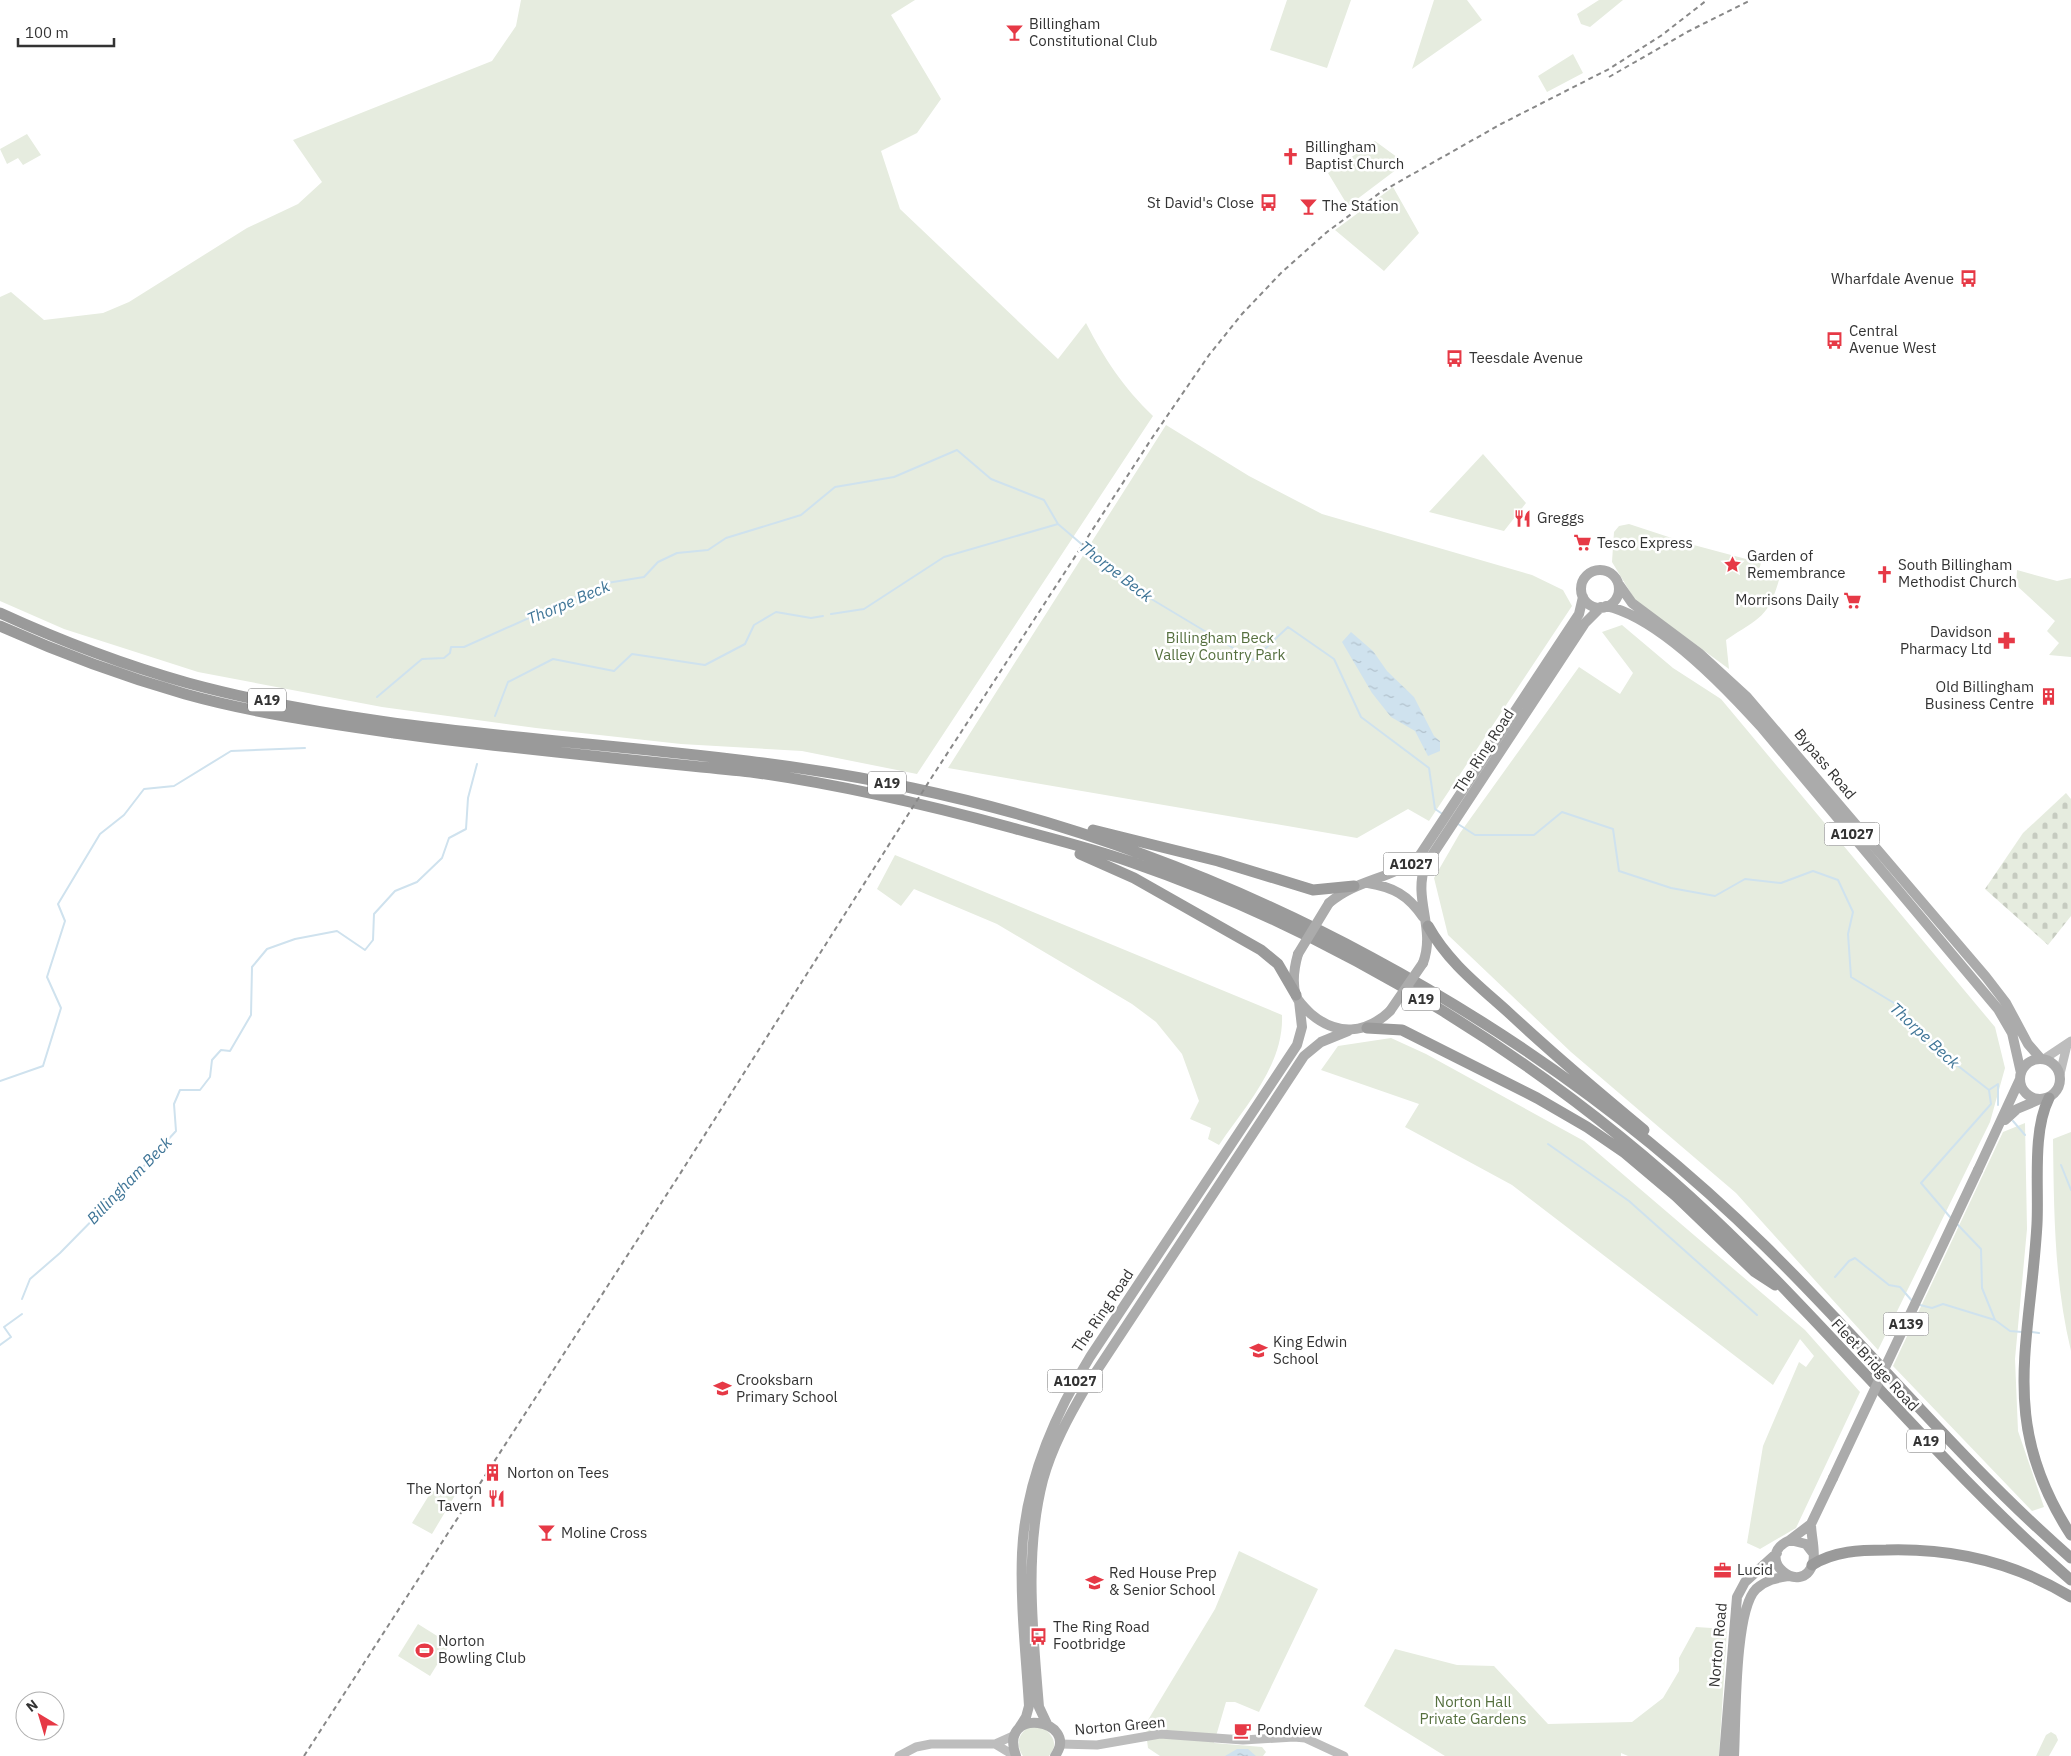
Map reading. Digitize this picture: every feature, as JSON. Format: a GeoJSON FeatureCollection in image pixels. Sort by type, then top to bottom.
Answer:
{"type":"FeatureCollection","features":[{"type":"Feature","properties":{"kind":"highway","name":"A19"},"geometry":{"type":"LineString","coordinates":[[0,613],[68,643],[148,670],[236,694],[320,711],[446,728],[764,762],[913,788],[1009,811],[1059,826],[1178,867],[1246,896],[1351,947],[1461,1010],[1534,1058],[1640,1135],[1716,1200]]}},
{"type":"Feature","properties":{"kind":"highway","name":"A19"},"geometry":{"type":"LineString","coordinates":[[0,626],[110,671],[186,694],[298,718],[444,740],[798,779],[985,821],[1131,862],[1220,896],[1345,956],[1438,1008],[1529,1069],[1627,1143],[1710,1214],[1790,1294]]}},
{"type":"Feature","properties":{"kind":"highway"},"geometry":{"type":"LineString","coordinates":[[1009,811],[1058,820],[1169,848],[1314,890],[1359,884]]}},
{"type":"Feature","properties":{"kind":"highway","name":"A19"},"geometry":{"type":"LineString","coordinates":[[985,821],[1058,845],[1105,864],[1163,894],[1269,955],[1282,970],[1297,998]]}},
{"type":"Feature","properties":{"kind":"highway","name":"A19"},"geometry":{"type":"LineString","coordinates":[[1427,924],[1442,950],[1453,962],[1560,1060],[1681,1162],[1716,1200]]}},
{"type":"Feature","properties":{"kind":"highway","name":"A19"},"geometry":{"type":"LineString","coordinates":[[1367,1028],[1394,1028],[1411,1034],[1537,1098],[1587,1127],[1618,1148],[1676,1196],[1755,1272],[1790,1294]]}},
{"type":"Feature","properties":{"kind":"highway"},"geometry":{"type":"LineString","coordinates":[[2044,1099],[2039,1124],[2036,1235],[2027,1317],[2023,1388],[2025,1420],[2031,1452],[2050,1500],[2071,1535]]}},
{"type":"Feature","properties":{"kind":"highway","name":"Fleet Bridge Road"},"geometry":{"type":"LineString","coordinates":[[1716,1200],[1766,1247],[1919,1409],[2017,1508],[2071,1558]]}},
{"type":"Feature","properties":{"kind":"highway","name":"Fleet Bridge Road"},"geometry":{"type":"LineString","coordinates":[[1790,1294],[1906,1420],[2004,1519],[2071,1580]]}},
{"type":"Feature","properties":{"kind":"highway"},"geometry":{"type":"LineString","coordinates":[[1812,1565],[1838,1554],[1866,1550],[1917,1549],[1957,1553],[1997,1563],[2030,1575],[2071,1597]]}},
{"type":"Feature","properties":{"kind":"main road","name":"A1027"},"geometry":{"type":"LineString","coordinates":[[1593,571],[1607,572],[1618,584],[1616,597],[1603,607],[1591,605],[1583,598],[1581,586],[1584,578],[1593,571]]}},
{"type":"Feature","properties":{"kind":"main road","name":"Bypass Road"},"geometry":{"type":"LineString","coordinates":[[1618,584],[1632,603],[1715,667],[1768,720],[1986,978],[2006,1003],[2031,1049],[2042,1059]]}},
{"type":"Feature","properties":{"kind":"main road","name":"The Ring Road"},"geometry":{"type":"LineString","coordinates":[[1456,813],[1579,614],[1583,598]]}},
{"type":"Feature","properties":{"kind":"main road","name":"The Ring Road"},"geometry":{"type":"LineString","coordinates":[[1359,884],[1403,870],[1418,858],[1445,828],[1585,623],[1603,607]]}},
{"type":"Feature","properties":{"kind":"main road","name":"Bypass Road"},"geometry":{"type":"LineString","coordinates":[[1603,607],[1632,615],[1667,640],[1726,690],[1762,728],[1998,1009],[2012,1033],[2020,1076]]}},
{"type":"Feature","properties":{"kind":"main road","name":"The Ring Road"},"geometry":{"type":"LineString","coordinates":[[1427,924],[1421,895],[1421,877],[1445,828]]}},
{"type":"Feature","properties":{"kind":"main road","name":"A1027"},"geometry":{"type":"LineString","coordinates":[[1359,884],[1389,887],[1404,894],[1427,924],[1427,952],[1423,963],[1390,1011],[1380,1021],[1367,1028],[1348,1030],[1330,1027],[1319,1020],[1297,998],[1294,966],[1298,954],[1329,903],[1359,884]]}},
{"type":"Feature","properties":{"kind":"main road","name":"The Ring Road"},"geometry":{"type":"LineString","coordinates":[[1017,1731],[1026,1717],[1029,1706],[1022,1591],[1024,1528],[1032,1486],[1045,1444],[1064,1402],[1090,1357],[1297,1045],[1302,1027],[1297,998]]}},
{"type":"Feature","properties":{"kind":"main road","name":"The Ring Road"},"geometry":{"type":"LineString","coordinates":[[1047,1724],[1039,1707],[1031,1578],[1032,1549],[1037,1509],[1044,1478],[1057,1442],[1086,1387],[1304,1056],[1322,1042],[1348,1030]]}},
{"type":"Feature","properties":{"kind":"main road"},"geometry":{"type":"LineString","coordinates":[[2069,1043],[2060,1074],[2058,1089],[2044,1099],[2027,1095],[2020,1085],[2020,1076],[2028,1062],[2042,1059],[2069,1043]]}},
{"type":"Feature","properties":{"kind":"main road"},"geometry":{"type":"LineString","coordinates":[[2042,1059],[2054,1064],[2060,1074]]}},
{"type":"Feature","properties":{"kind":"main road","name":"A139"},"geometry":{"type":"LineString","coordinates":[[1812,1565],[1812,1524],[1999,1126],[2020,1076]]}},
{"type":"Feature","properties":{"kind":"main road","name":"A139"},"geometry":{"type":"LineString","coordinates":[[1999,1126],[2017,1109],[2044,1099]]}},
{"type":"Feature","properties":{"kind":"main road","name":"A139"},"geometry":{"type":"LineString","coordinates":[[1777,1552],[1784,1543],[1812,1524]]}},
{"type":"Feature","properties":{"kind":"main road"},"geometry":{"type":"LineString","coordinates":[[1790,1540],[1802,1541],[1813,1553]]}},
{"type":"Feature","properties":{"kind":"main road"},"geometry":{"type":"LineString","coordinates":[[1777,1552],[1777,1564],[1783,1573],[1788,1576],[1799,1577],[1809,1570],[1812,1565]]}},
{"type":"Feature","properties":{"kind":"main road","name":"Norton Road"},"geometry":{"type":"LineString","coordinates":[[1724,1756],[1737,1597],[1745,1582],[1777,1552]]}},
{"type":"Feature","properties":{"kind":"main road","name":"Norton Road"},"geometry":{"type":"LineString","coordinates":[[1734,1756],[1740,1654],[1745,1610],[1756,1589],[1771,1579],[1788,1576]]}},
{"type":"Feature","properties":{"kind":"main road"},"geometry":{"type":"LineString","coordinates":[[994,1744],[1033,1722],[1047,1724]]}},
{"type":"Feature","properties":{"kind":"main road","name":"A1027"},"geometry":{"type":"LineString","coordinates":[[1047,1724],[1058,1736],[1060,1744]]}},
{"type":"Feature","properties":{"kind":"main road","name":"A1027"},"geometry":{"type":"LineString","coordinates":[[1016,1756],[1014,1749],[1017,1731]]}},
{"type":"Feature","properties":{"kind":"main road","name":"Norton Green"},"geometry":{"type":"LineString","coordinates":[[1060,1744],[1087,1746],[1160,1734],[1243,1740],[1272,1737],[1305,1738],[1344,1756]]}},
{"type":"Feature","properties":{"kind":"main road"},"geometry":{"type":"LineString","coordinates":[[898,1756],[916,1747],[931,1744],[994,1744],[1016,1756]]}},
{"type":"Feature","properties":{"kind":"main road"},"geometry":{"type":"LineString","coordinates":[[1055,1756],[1060,1744]]}},
{"type":"Feature","properties":{"kind":"green space"},"geometry":{"type":"Polygon","coordinates":[[[521,0],[915,0],[891,15],[941,99],[917,133],[881,151],[900,209],[1058,359],[1086,323],[1115,373],[1153,416],[917,774],[802,751],[681,744],[536,728],[382,707],[198,672],[64,629],[0,601],[0,297],[11,292],[44,320],[103,313],[129,302],[247,228],[298,204],[322,182],[293,140],[492,61],[516,26],[521,0]]]}},
{"type":"Feature","properties":{"kind":"green space"},"geometry":{"type":"Polygon","coordinates":[[[1287,0],[1351,0],[1327,68],[1270,50],[1287,0]]]}},
{"type":"Feature","properties":{"kind":"green space"},"geometry":{"type":"Polygon","coordinates":[[[1434,0],[1467,0],[1482,20],[1412,69],[1434,0]]]}},
{"type":"Feature","properties":{"kind":"green space"},"geometry":{"type":"Polygon","coordinates":[[[1599,0],[1623,0],[1590,27],[1581,24],[1577,14],[1599,0]]]}},
{"type":"Feature","properties":{"kind":"green space"},"geometry":{"type":"Polygon","coordinates":[[[1573,54],[1583,73],[1547,92],[1538,76],[1573,54]]]}},
{"type":"Feature","properties":{"kind":"green space"},"geometry":{"type":"Polygon","coordinates":[[[27,134],[41,155],[23,165],[18,158],[7,164],[0,149],[27,134]]]}},
{"type":"Feature","properties":{"kind":"green space"},"geometry":{"type":"Polygon","coordinates":[[[1375,141],[1405,163],[1348,206],[1328,173],[1375,141]]]}},
{"type":"Feature","properties":{"kind":"green space"},"geometry":{"type":"Polygon","coordinates":[[[1393,187],[1419,233],[1384,271],[1335,230],[1393,187]]]}},
{"type":"Feature","properties":{"kind":"green space","name":"Billingham Beck Valley Country Park"},"geometry":{"type":"Polygon","coordinates":[[[1166,425],[1249,476],[1322,514],[1532,575],[1563,590],[1572,606],[1429,821],[1408,809],[1357,838],[948,768],[1166,425]]]}},
{"type":"Feature","properties":{"kind":"green space"},"geometry":{"type":"Polygon","coordinates":[[[1483,454],[1526,503],[1504,531],[1429,512],[1483,454]]]}},
{"type":"Feature","properties":{"kind":"green space"},"geometry":{"type":"Polygon","coordinates":[[[1629,524],[1690,544],[1761,563],[1759,570],[1780,576],[1772,600],[1762,615],[1726,640],[1729,669],[1635,600],[1612,562],[1614,532],[1619,526],[1629,524]]]}},
{"type":"Feature","properties":{"kind":"green space"},"geometry":{"type":"Polygon","coordinates":[[[2017,570],[2057,581],[2071,578],[2071,657],[2049,655],[2059,643],[2047,631],[2055,621],[2016,585],[2017,570]]]}},
{"type":"Feature","properties":{"kind":"green space"},"geometry":{"type":"Polygon","coordinates":[[[1622,625],[1673,668],[1721,699],[1995,1027],[2005,1068],[1990,1122],[1878,1350],[1736,1193],[1571,1052],[1448,935],[1434,878],[1460,833],[1579,667],[1620,694],[1633,673],[1602,632],[1622,625]]]}},
{"type":"Feature","properties":{"kind":"green space"},"geometry":{"type":"Polygon","coordinates":[[[2066,793],[2071,799],[2071,916],[2048,945],[1985,889],[2023,833],[2066,793]]]}},
{"type":"Feature","properties":{"kind":"green space"},"geometry":{"type":"Polygon","coordinates":[[[895,855],[1282,1015],[1277,1051],[1270,1068],[1219,1145],[1208,1139],[1211,1128],[1190,1119],[1199,1101],[1182,1054],[1156,1022],[1132,1004],[997,924],[914,889],[901,906],[877,889],[895,855]]]}},
{"type":"Feature","properties":{"kind":"green space"},"geometry":{"type":"Polygon","coordinates":[[[1391,1038],[1426,1054],[1584,1141],[1805,1330],[1860,1392],[1796,1528],[1760,1549],[1747,1543],[1763,1446],[1799,1362],[1806,1367],[1814,1356],[1800,1339],[1773,1385],[1512,1185],[1405,1127],[1419,1104],[1321,1070],[1338,1046],[1391,1038]]]}},
{"type":"Feature","properties":{"kind":"green space"},"geometry":{"type":"Polygon","coordinates":[[[2025,1123],[2027,1229],[2015,1359],[2018,1431],[2044,1507],[2032,1511],[1893,1366],[2003,1132],[2025,1123]]]}},
{"type":"Feature","properties":{"kind":"green space"},"geometry":{"type":"Polygon","coordinates":[[[2071,1132],[2071,1351],[2065,1325],[2058,1272],[2053,1139],[2071,1132]]]}},
{"type":"Feature","properties":{"kind":"green space"},"geometry":{"type":"Polygon","coordinates":[[[445,1487],[457,1492],[432,1534],[412,1523],[431,1492],[445,1487]]]}},
{"type":"Feature","properties":{"kind":"green space"},"geometry":{"type":"Polygon","coordinates":[[[1239,1551],[1318,1589],[1259,1712],[1235,1702],[1226,1702],[1214,1743],[1262,1747],[1266,1752],[1263,1756],[1160,1756],[1148,1748],[1145,1725],[1215,1609],[1239,1551]]]}},
{"type":"Feature","properties":{"kind":"green space","name":"Norton Bowling Club"},"geometry":{"type":"Polygon","coordinates":[[[418,1624],[450,1644],[430,1676],[398,1656],[418,1624]]]}},
{"type":"Feature","properties":{"kind":"green space","name":"Norton Hall Private Gardens"},"geometry":{"type":"Polygon","coordinates":[[[1696,1627],[1727,1629],[1719,1756],[1628,1756],[1621,1753],[1621,1756],[1445,1756],[1364,1706],[1395,1649],[1457,1665],[1494,1666],[1548,1724],[1632,1722],[1663,1698],[1679,1671],[1679,1658],[1696,1627]]]}},
{"type":"Feature","properties":{"kind":"green space"},"geometry":{"type":"Polygon","coordinates":[[[1031,1726],[1043,1727],[1054,1740],[1054,1748],[1049,1756],[1023,1756],[1019,1747],[1019,1739],[1023,1732],[1031,1726]]]}},
{"type":"Feature","properties":{"kind":"green space"},"geometry":{"type":"Polygon","coordinates":[[[2051,1732],[2056,1735],[2058,1740],[2049,1756],[2036,1756],[2046,1735],[2051,1732]]]}},
{"type":"Feature","properties":{"kind":"water"},"geometry":{"type":"Polygon","coordinates":[[[1351,632],[1373,651],[1387,671],[1414,697],[1434,736],[1440,741],[1440,751],[1428,756],[1415,731],[1391,717],[1372,693],[1342,642],[1351,632]]]}},
{"type":"Feature","properties":{"kind":"water"},"geometry":{"type":"Polygon","coordinates":[[[1237,1749],[1248,1749],[1256,1756],[1225,1756],[1237,1749]]]}},
{"type":"Feature","properties":{"kind":"waterway","name":"Thorpe Beck"},"geometry":{"type":"LineString","coordinates":[[377,697],[422,659],[444,658],[450,653],[451,647],[464,647],[607,583],[644,577],[658,562],[677,553],[708,550],[726,538],[801,515],[835,487],[894,477],[957,450],[991,479],[1044,500],[1058,524],[1133,588],[1253,660],[1288,627],[1334,659],[1361,717],[1429,768],[1435,809],[1444,815]]}},
{"type":"Feature","properties":{"kind":"waterway","name":"Billingham Beck"},"geometry":{"type":"LineString","coordinates":[[831,614],[864,609],[944,557],[1058,524]]}},
{"type":"Feature","properties":{"kind":"waterway","name":"Billingham Beck"},"geometry":{"type":"LineString","coordinates":[[495,716],[508,682],[553,659],[614,671],[632,654],[705,665],[745,644],[754,625],[776,612],[811,618],[823,616]]}},
{"type":"Feature","properties":{"kind":"waterway","name":"Thorpe Beck"},"geometry":{"type":"LineString","coordinates":[[0,1081],[43,1066],[61,1008],[47,977],[65,921],[58,904],[100,834],[124,815],[144,789],[174,786],[231,751],[305,748]]}},
{"type":"Feature","properties":{"kind":"waterway","name":"Billingham Beck"},"geometry":{"type":"LineString","coordinates":[[22,1299],[30,1279],[60,1253],[176,1131],[174,1104],[180,1090],[200,1090],[210,1077],[212,1060],[221,1050],[230,1051],[251,1015],[252,967],[267,949],[295,939],[337,931],[365,950],[373,940],[374,914],[395,891],[417,882],[442,858],[449,838],[466,829],[468,798],[477,764]]}},
{"type":"Feature","properties":{"kind":"waterway","name":"Thorpe Beck"},"geometry":{"type":"LineString","coordinates":[[1458,824],[1475,835],[1534,835],[1562,812],[1613,829],[1619,871],[1671,888],[1715,896],[1745,879],[1781,883],[1813,871],[1838,880],[1853,912],[1848,934],[1851,977],[1899,1006],[1953,1062],[1989,1090],[1998,1084],[1998,1105]]}},
{"type":"Feature","properties":{"kind":"waterway"},"geometry":{"type":"LineString","coordinates":[[1950,1217],[1921,1183],[1991,1104],[1989,1090]]}},
{"type":"Feature","properties":{"kind":"waterway","name":"Thorpe Beck"},"geometry":{"type":"LineString","coordinates":[[2013,1121],[2025,1135]]}},
{"type":"Feature","properties":{"kind":"waterway"},"geometry":{"type":"LineString","coordinates":[[1548,1144],[1629,1201],[1757,1315]]}},
{"type":"Feature","properties":{"kind":"waterway","name":"Thorpe Beck"},"geometry":{"type":"LineString","coordinates":[[2061,1165],[2071,1190]]}},
{"type":"Feature","properties":{"kind":"waterway"},"geometry":{"type":"LineString","coordinates":[[1957,1224],[1981,1249],[1982,1288],[1995,1320]]}},
{"type":"Feature","properties":{"kind":"waterway"},"geometry":{"type":"LineString","coordinates":[[1835,1277],[1849,1261],[1855,1258],[1889,1285],[1900,1287],[1913,1302]]}},
{"type":"Feature","properties":{"kind":"waterway"},"geometry":{"type":"LineString","coordinates":[[1920,1305],[1932,1308],[1943,1304],[1995,1320],[2010,1331],[2022,1332]]}},
{"type":"Feature","properties":{"kind":"waterway","name":"Billingham Beck"},"geometry":{"type":"LineString","coordinates":[[0,1345],[11,1337],[4,1327],[22,1314]]}},
{"type":"Feature","properties":{"kind":"waterway","name":"Billingham Beck"},"geometry":{"type":"LineString","coordinates":[[2032,1332],[2039,1333]]}},
{"type":"Feature","properties":{"kind":"railway"},"geometry":{"type":"LineString","coordinates":[[304,1756],[678,1177],[930,780],[1152,438],[1209,355],[1242,314],[1282,272],[1327,232],[1381,192],[1501,124],[1609,69],[1662,35],[1707,0]]}},
{"type":"Feature","properties":{"kind":"railway"},"geometry":{"type":"LineString","coordinates":[[1609,77],[1687,32],[1751,0]]}},
{"type":"Feature","properties":{"kind":"place","name":"Billingham Constitutional Club"},"geometry":{"type":"Point","coordinates":[1015,33]}},
{"type":"Feature","properties":{"kind":"place","name":"Billingham Baptist Church"},"geometry":{"type":"Point","coordinates":[1291,156]}},
{"type":"Feature","properties":{"kind":"place","name":"St David's Close"},"geometry":{"type":"Point","coordinates":[1268,203]}},
{"type":"Feature","properties":{"kind":"place","name":"The Station"},"geometry":{"type":"Point","coordinates":[1308,206]}},
{"type":"Feature","properties":{"kind":"place","name":"Wharfdale Avenue"},"geometry":{"type":"Point","coordinates":[1968,279]}},
{"type":"Feature","properties":{"kind":"place","name":"Central Avenue West"},"geometry":{"type":"Point","coordinates":[1835,340]}},
{"type":"Feature","properties":{"kind":"place","name":"Teesdale Avenue"},"geometry":{"type":"Point","coordinates":[1455,358]}},
{"type":"Feature","properties":{"kind":"place","name":"Greggs"},"geometry":{"type":"Point","coordinates":[1523,518]}},
{"type":"Feature","properties":{"kind":"place","name":"Tesco Express"},"geometry":{"type":"Point","coordinates":[1583,543]}},
{"type":"Feature","properties":{"kind":"place","name":"Garden of Remembrance"},"geometry":{"type":"Point","coordinates":[1733,565]}},
{"type":"Feature","properties":{"kind":"place","name":"South Billingham Methodist Church"},"geometry":{"type":"Point","coordinates":[1884,574]}},
{"type":"Feature","properties":{"kind":"place","name":"Morrisons Daily"},"geometry":{"type":"Point","coordinates":[1853,600]}},
{"type":"Feature","properties":{"kind":"place","name":"Davidson Pharmacy Ltd"},"geometry":{"type":"Point","coordinates":[2006,641]}},
{"type":"Feature","properties":{"kind":"place","name":"Old Billingham Business Centre"},"geometry":{"type":"Point","coordinates":[2048,696]}},
{"type":"Feature","properties":{"kind":"place","name":"King Edwin School"},"geometry":{"type":"Point","coordinates":[1259,1351]}},
{"type":"Feature","properties":{"kind":"place","name":"Crooksbarn Primary School"},"geometry":{"type":"Point","coordinates":[722,1389]}},
{"type":"Feature","properties":{"kind":"place","name":"Norton on Tees"},"geometry":{"type":"Point","coordinates":[493,1473]}},
{"type":"Feature","properties":{"kind":"place","name":"The Norton Tavern"},"geometry":{"type":"Point","coordinates":[496,1498]}},
{"type":"Feature","properties":{"kind":"place","name":"Moline Cross"},"geometry":{"type":"Point","coordinates":[547,1533]}},
{"type":"Feature","properties":{"kind":"place","name":"Lucid"},"geometry":{"type":"Point","coordinates":[1723,1570]}},
{"type":"Feature","properties":{"kind":"place","name":"Red House Prep & Senior School"},"geometry":{"type":"Point","coordinates":[1095,1582]}},
{"type":"Feature","properties":{"kind":"place","name":"The Ring Road Footbridge"},"geometry":{"type":"Point","coordinates":[1039,1636]}},
{"type":"Feature","properties":{"kind":"place","name":"Norton Bowling Club"},"geometry":{"type":"Point","coordinates":[424,1650]}},
{"type":"Feature","properties":{"kind":"place","name":"Pondview"},"geometry":{"type":"Point","coordinates":[1243,1730]}}]}
